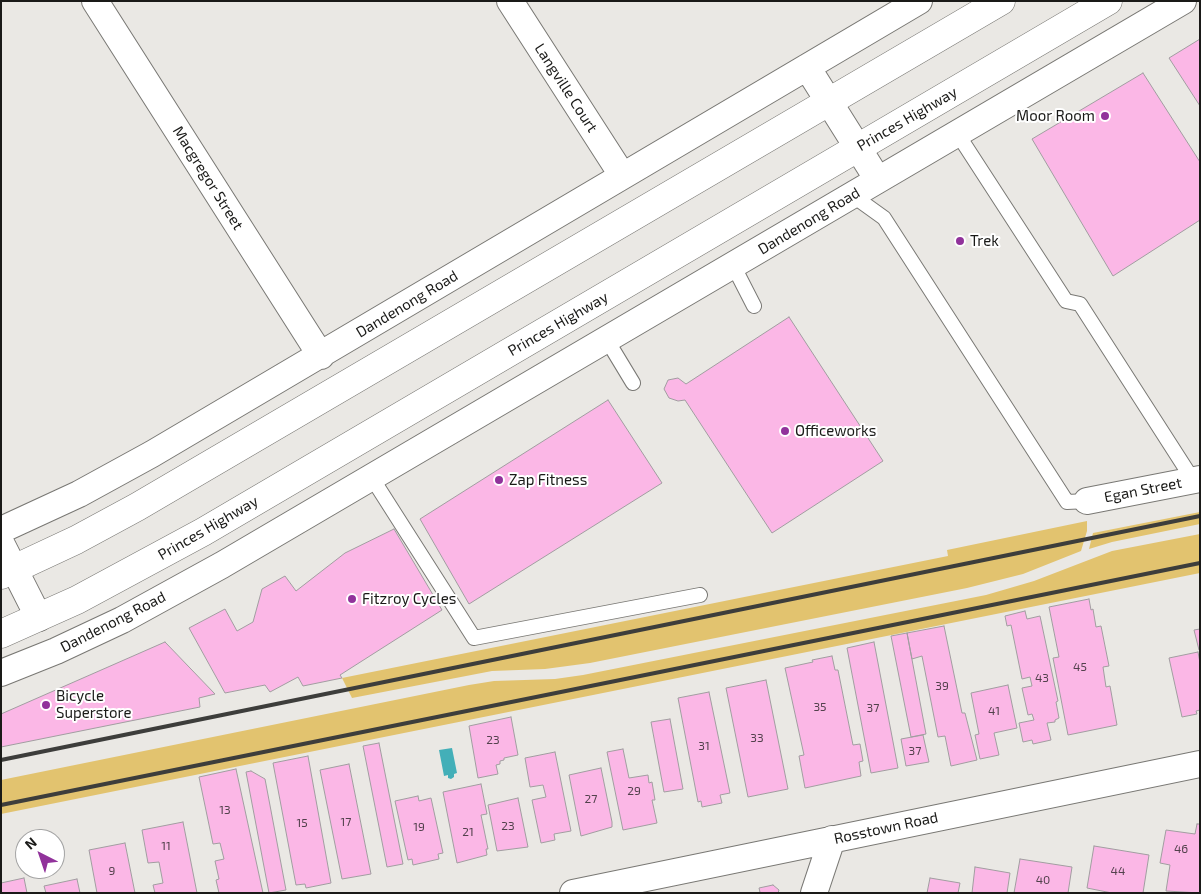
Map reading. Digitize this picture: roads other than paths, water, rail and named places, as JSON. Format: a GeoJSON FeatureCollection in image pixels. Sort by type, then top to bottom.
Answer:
{"type":"FeatureCollection","features":[{"type":"Feature","properties":{"kind":"highway"},"geometry":{"type":"LineString","coordinates":[[8,572],[76,540],[137,507],[1000,1]]}},
{"type":"Feature","properties":{"kind":"highway","name":"Princes Highway"},"geometry":{"type":"LineString","coordinates":[[1,634],[39,618],[124,576],[203,532],[1108,1]]}},
{"type":"Feature","properties":{"kind":"street","name":"Macgregor Street"},"geometry":{"type":"LineString","coordinates":[[95,1],[321,356]]}},
{"type":"Feature","properties":{"kind":"street","name":"Langville Court"},"geometry":{"type":"LineString","coordinates":[[510,1],[622,175]]}},
{"type":"Feature","properties":{"kind":"street","name":"Dandenong Road"},"geometry":{"type":"LineString","coordinates":[[1,530],[71,498],[119,473],[321,356],[622,175],[919,1]]}},
{"type":"Feature","properties":{"kind":"street","name":"Dandenong Road"},"geometry":{"type":"LineString","coordinates":[[1,673],[56,651],[122,620],[222,565],[1183,1]]}},
{"type":"Feature","properties":{"kind":"street","name":"Dandenong Road"},"geometry":{"type":"LineString","coordinates":[[807,67],[878,180]]}},
{"type":"Feature","properties":{"kind":"street","name":"Egan Street"},"geometry":{"type":"LineString","coordinates":[[1077,502],[1196,480]]}},
{"type":"Feature","properties":{"kind":"street"},"geometry":{"type":"LineString","coordinates":[[203,532],[222,565]]}},
{"type":"Feature","properties":{"kind":"street"},"geometry":{"type":"LineString","coordinates":[[1,543],[8,572],[39,618]]}},
{"type":"Feature","properties":{"kind":"street","name":"Rosstown Road"},"geometry":{"type":"LineString","coordinates":[[573,893],[1200,764]]}},
{"type":"Feature","properties":{"kind":"street"},"geometry":{"type":"LineString","coordinates":[[814,893],[832,839]]}},
{"type":"Feature","properties":{"kind":"lane"},"geometry":{"type":"LineString","coordinates":[[957,133],[1066,301],[1080,304],[1196,480]]}},
{"type":"Feature","properties":{"kind":"lane"},"geometry":{"type":"LineString","coordinates":[[852,195],[884,218],[1077,502]]}},
{"type":"Feature","properties":{"kind":"lane"},"geometry":{"type":"LineString","coordinates":[[733,265],[754,306]]}},
{"type":"Feature","properties":{"kind":"lane"},"geometry":{"type":"LineString","coordinates":[[607,340],[633,383]]}},
{"type":"Feature","properties":{"kind":"lane"},"geometry":{"type":"LineString","coordinates":[[372,478],[474,638],[700,595]]}},
{"type":"Feature","properties":{"kind":"water"},"geometry":{"type":"Polygon","coordinates":[[[452,748],[457,773],[451,779],[448,778],[448,775],[444,776],[439,750],[452,748]]]}},
{"type":"Feature","properties":{"kind":"railway"},"geometry":{"type":"LineString","coordinates":[[1,760],[1200,516]]}},
{"type":"Feature","properties":{"kind":"railway"},"geometry":{"type":"LineString","coordinates":[[1,805],[1200,563]]}},
{"type":"Feature","properties":{"kind":"place","name":"Moor Room"},"geometry":{"type":"Point","coordinates":[1105,116]}},
{"type":"Feature","properties":{"kind":"place","name":"Trek"},"geometry":{"type":"Point","coordinates":[960,241]}},
{"type":"Feature","properties":{"kind":"place","name":"Officeworks"},"geometry":{"type":"Point","coordinates":[785,431]}},
{"type":"Feature","properties":{"kind":"place","name":"Zap Fitness"},"geometry":{"type":"Point","coordinates":[499,480]}},
{"type":"Feature","properties":{"kind":"place","name":"Fitzroy Cycles"},"geometry":{"type":"Point","coordinates":[352,599]}},
{"type":"Feature","properties":{"kind":"place","name":"Bicycle Superstore"},"geometry":{"type":"Point","coordinates":[46,705]}}]}
